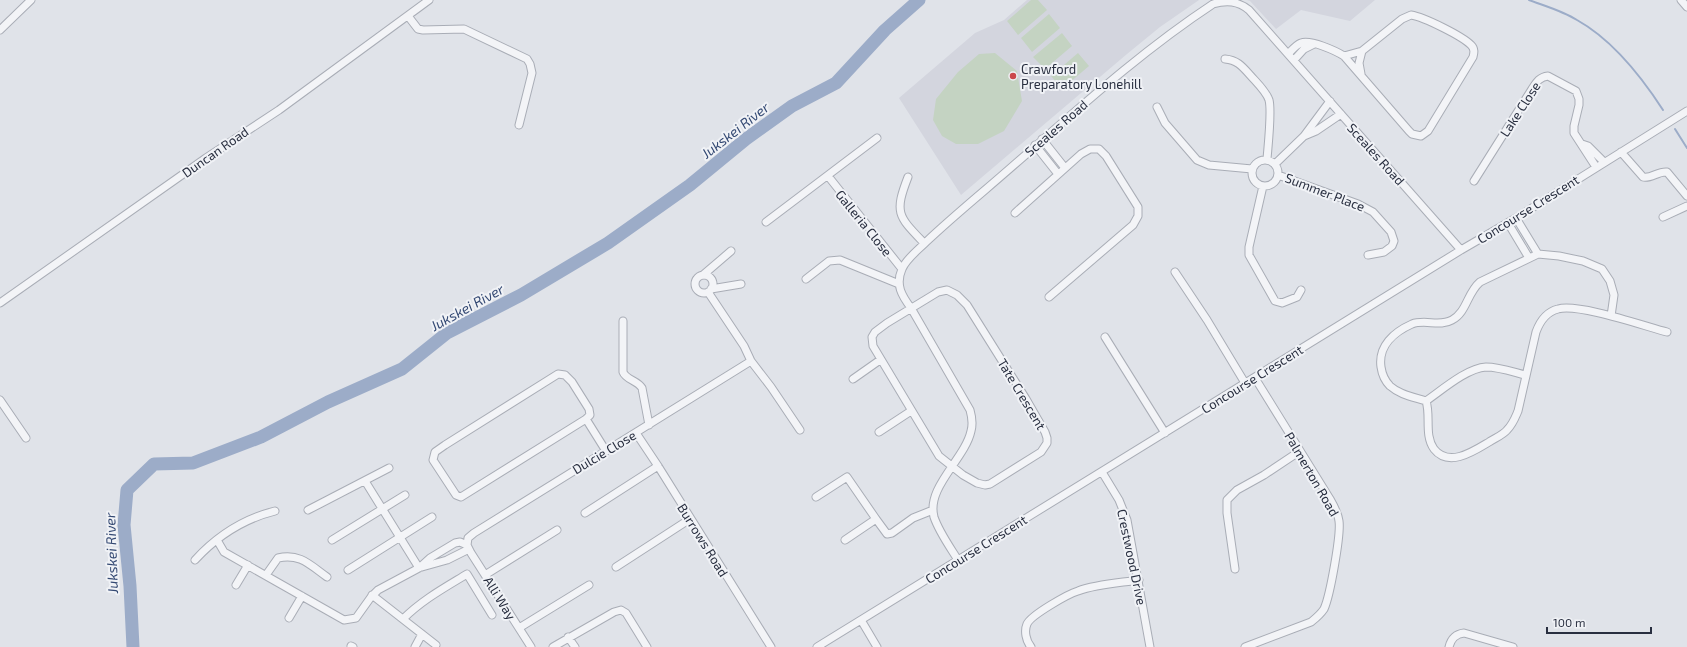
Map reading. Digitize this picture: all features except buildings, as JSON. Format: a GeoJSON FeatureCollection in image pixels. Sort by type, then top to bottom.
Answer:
{"type":"FeatureCollection","features":[{"type":"Feature","properties":{"kind":"street"},"geometry":{"type":"LineString","coordinates":[[0,30],[31,0]]}},
{"type":"Feature","properties":{"kind":"street","name":"Duncan Road"},"geometry":{"type":"LineString","coordinates":[[0,303],[206,158],[279,110],[429,0]]}},
{"type":"Feature","properties":{"kind":"street","name":"Sceales Road"},"geometry":{"type":"LineString","coordinates":[[899,284],[902,269],[911,256],[1042,139],[1140,56],[1179,27],[1213,4],[1220,1],[1232,0],[1244,6],[1294,60],[1461,250]]}},
{"type":"Feature","properties":{"kind":"street"},"geometry":{"type":"LineString","coordinates":[[1681,0],[1687,7]]}},
{"type":"Feature","properties":{"kind":"street"},"geometry":{"type":"LineString","coordinates":[[408,16],[418,29],[464,29],[527,59],[532,73],[519,125]]}},
{"type":"Feature","properties":{"kind":"street"},"geometry":{"type":"LineString","coordinates":[[1288,54],[1302,43],[1314,44],[1333,50],[1344,56],[1409,131],[1412,134],[1421,136],[1428,131],[1474,53],[1471,45],[1460,38],[1433,23],[1411,16],[1402,19],[1362,51],[1344,56]]}},
{"type":"Feature","properties":{"kind":"street"},"geometry":{"type":"LineString","coordinates":[[1294,60],[1304,49],[1314,44]]}},
{"type":"Feature","properties":{"kind":"street"},"geometry":{"type":"LineString","coordinates":[[1360,74],[1359,64],[1362,51]]}},
{"type":"Feature","properties":{"kind":"street"},"geometry":{"type":"LineString","coordinates":[[1225,59],[1238,62],[1258,84],[1268,98],[1270,108],[1267,160]]}},
{"type":"Feature","properties":{"kind":"street","name":"Lake Close"},"geometry":{"type":"LineString","coordinates":[[1474,181],[1532,89],[1541,78],[1548,76],[1576,91],[1579,99],[1579,105],[1574,129],[1576,137],[1596,167]]}},
{"type":"Feature","properties":{"kind":"street"},"geometry":{"type":"LineString","coordinates":[[1275,164],[1304,136],[1330,101]]}},
{"type":"Feature","properties":{"kind":"street"},"geometry":{"type":"LineString","coordinates":[[1157,107],[1165,124],[1197,160],[1209,165],[1252,169]]}},
{"type":"Feature","properties":{"kind":"street","name":"Concourse Crescent"},"geometry":{"type":"LineString","coordinates":[[817,647],[1461,250],[1516,218],[1687,111]]}},
{"type":"Feature","properties":{"kind":"street"},"geometry":{"type":"LineString","coordinates":[[1304,136],[1316,131],[1341,114]]}},
{"type":"Feature","properties":{"kind":"street","name":"Galleria Close"},"geometry":{"type":"LineString","coordinates":[[766,222],[877,138]]}},
{"type":"Feature","properties":{"kind":"street"},"geometry":{"type":"LineString","coordinates":[[1042,139],[1065,168]]}},
{"type":"Feature","properties":{"kind":"street"},"geometry":{"type":"LineString","coordinates":[[1582,144],[1588,146],[1604,162]]}},
{"type":"Feature","properties":{"kind":"street"},"geometry":{"type":"LineString","coordinates":[[1035,145],[1058,174]]}},
{"type":"Feature","properties":{"kind":"street"},"geometry":{"type":"LineString","coordinates":[[1016,213],[1058,174],[1085,151],[1090,149],[1099,149],[1106,156],[1138,207],[1138,216],[1133,225],[1049,297]]}},
{"type":"Feature","properties":{"kind":"street"},"geometry":{"type":"LineString","coordinates":[[1621,152],[1643,177],[1666,172],[1687,196]]}},
{"type":"Feature","properties":{"kind":"street"},"geometry":{"type":"LineString","coordinates":[[1261,160],[1267,160],[1275,164],[1278,174],[1275,182],[1267,186],[1263,186],[1254,180],[1252,169],[1255,164],[1261,160]]}},
{"type":"Feature","properties":{"kind":"street","name":"Summer Place"},"geometry":{"type":"LineString","coordinates":[[1278,174],[1358,204],[1373,212],[1391,232],[1394,241],[1392,246],[1384,252],[1368,255]]}},
{"type":"Feature","properties":{"kind":"street","name":"Galleria Close"},"geometry":{"type":"LineString","coordinates":[[828,176],[902,269]]}},
{"type":"Feature","properties":{"kind":"street"},"geometry":{"type":"LineString","coordinates":[[908,176],[899,202],[900,213],[904,222],[924,243]]}},
{"type":"Feature","properties":{"kind":"street"},"geometry":{"type":"LineString","coordinates":[[1263,186],[1249,247],[1249,255],[1275,301],[1282,303],[1296,297],[1302,290]]}},
{"type":"Feature","properties":{"kind":"street"},"geometry":{"type":"LineString","coordinates":[[1664,217],[1687,206]]}},
{"type":"Feature","properties":{"kind":"street"},"geometry":{"type":"LineString","coordinates":[[1516,218],[1538,254]]}},
{"type":"Feature","properties":{"kind":"street"},"geometry":{"type":"LineString","coordinates":[[1508,222],[1528,258]]}},
{"type":"Feature","properties":{"kind":"street"},"geometry":{"type":"LineString","coordinates":[[731,250],[703,275],[696,279],[696,287],[701,292],[741,284]]}},
{"type":"Feature","properties":{"kind":"street"},"geometry":{"type":"LineString","coordinates":[[1426,401],[1398,392],[1385,380],[1380,359],[1384,345],[1394,335],[1414,324],[1442,323],[1450,321],[1461,312],[1474,288],[1480,282],[1528,258],[1538,254],[1559,256],[1583,261],[1602,269],[1610,281],[1614,295],[1611,316]]}},
{"type":"Feature","properties":{"kind":"street"},"geometry":{"type":"LineString","coordinates":[[806,279],[829,261],[840,260],[899,284],[903,296],[970,410],[972,419],[971,432],[968,440],[935,496],[933,510],[938,524],[958,560]]}},
{"type":"Feature","properties":{"kind":"street"},"geometry":{"type":"LineString","coordinates":[[1175,272],[1207,320],[1245,383]]}},
{"type":"Feature","properties":{"kind":"street"},"geometry":{"type":"LineString","coordinates":[[703,275],[711,278],[713,281],[710,290],[744,346],[751,361],[771,387],[800,430]]}},
{"type":"Feature","properties":{"kind":"street","name":"Tate Crescent"},"geometry":{"type":"LineString","coordinates":[[911,308],[944,290],[954,293],[961,298],[967,305],[1026,399],[1047,438],[1047,443],[1042,452],[990,484],[977,483],[963,475],[953,466]]}},
{"type":"Feature","properties":{"kind":"street"},"geometry":{"type":"LineString","coordinates":[[911,308],[887,322],[873,334],[873,346],[880,360],[939,456],[953,466]]}},
{"type":"Feature","properties":{"kind":"street"},"geometry":{"type":"LineString","coordinates":[[1426,401],[1429,414],[1428,435],[1432,446],[1438,453],[1444,456],[1459,457],[1475,451],[1506,432],[1510,427],[1518,411],[1536,332],[1540,322],[1551,312],[1563,308],[1572,308],[1611,316],[1667,332]]}},
{"type":"Feature","properties":{"kind":"street"},"geometry":{"type":"LineString","coordinates":[[623,321],[624,376],[640,385],[642,388],[649,425]]}},
{"type":"Feature","properties":{"kind":"street"},"geometry":{"type":"LineString","coordinates":[[1105,337],[1165,433]]}},
{"type":"Feature","properties":{"kind":"street"},"geometry":{"type":"LineString","coordinates":[[853,379],[880,360]]}},
{"type":"Feature","properties":{"kind":"street","name":"Dulcie Close"},"geometry":{"type":"LineString","coordinates":[[468,547],[468,538],[474,533],[751,361]]}},
{"type":"Feature","properties":{"kind":"street"},"geometry":{"type":"LineString","coordinates":[[1426,401],[1454,381],[1477,369],[1485,367],[1494,368],[1525,375]]}},
{"type":"Feature","properties":{"kind":"street"},"geometry":{"type":"LineString","coordinates":[[558,374],[567,377],[589,409],[590,415],[586,419],[461,497],[456,494],[433,460],[435,452],[445,445],[558,374]]}},
{"type":"Feature","properties":{"kind":"street","name":"Palmerton Road"},"geometry":{"type":"LineString","coordinates":[[1245,647],[1311,622],[1318,616],[1327,601],[1338,543],[1339,522],[1337,513],[1330,499],[1255,378]]}},
{"type":"Feature","properties":{"kind":"street"},"geometry":{"type":"LineString","coordinates":[[0,400],[26,438]]}},
{"type":"Feature","properties":{"kind":"street"},"geometry":{"type":"LineString","coordinates":[[879,432],[911,411]]}},
{"type":"Feature","properties":{"kind":"street"},"geometry":{"type":"LineString","coordinates":[[586,419],[606,451]]}},
{"type":"Feature","properties":{"kind":"street","name":"Burrows Road"},"geometry":{"type":"LineString","coordinates":[[636,433],[771,647]]}},
{"type":"Feature","properties":{"kind":"street"},"geometry":{"type":"LineString","coordinates":[[1235,569],[1226,514],[1227,500],[1237,490],[1264,475],[1300,451]]}},
{"type":"Feature","properties":{"kind":"street"},"geometry":{"type":"LineString","coordinates":[[585,513],[658,466]]}},
{"type":"Feature","properties":{"kind":"street"},"geometry":{"type":"LineString","coordinates":[[308,510],[389,468]]}},
{"type":"Feature","properties":{"kind":"street","name":"Crestwood Drive"},"geometry":{"type":"LineString","coordinates":[[1102,472],[1114,490],[1125,512],[1150,647]]}},
{"type":"Feature","properties":{"kind":"street"},"geometry":{"type":"LineString","coordinates":[[816,497],[847,477],[885,533],[889,534],[913,518],[933,510]]}},
{"type":"Feature","properties":{"kind":"street"},"geometry":{"type":"LineString","coordinates":[[366,481],[420,568]]}},
{"type":"Feature","properties":{"kind":"street"},"geometry":{"type":"LineString","coordinates":[[332,540],[405,495]]}},
{"type":"Feature","properties":{"kind":"street"},"geometry":{"type":"LineString","coordinates":[[195,560],[228,531],[246,521],[275,511]]}},
{"type":"Feature","properties":{"kind":"street"},"geometry":{"type":"LineString","coordinates":[[348,570],[432,518]]}},
{"type":"Feature","properties":{"kind":"street"},"geometry":{"type":"LineString","coordinates":[[616,567],[690,519]]}},
{"type":"Feature","properties":{"kind":"street"},"geometry":{"type":"LineString","coordinates":[[845,540],[876,520]]}},
{"type":"Feature","properties":{"kind":"street"},"geometry":{"type":"LineString","coordinates":[[485,575],[557,530]]}},
{"type":"Feature","properties":{"kind":"street"},"geometry":{"type":"LineString","coordinates":[[217,540],[224,552],[344,620],[356,618],[372,595],[378,590],[420,568],[447,560],[468,547],[460,542],[455,543],[430,558],[420,568]]}},
{"type":"Feature","properties":{"kind":"street","name":"Alli Way"},"geometry":{"type":"LineString","coordinates":[[468,547],[531,647]]}},
{"type":"Feature","properties":{"kind":"street"},"geometry":{"type":"LineString","coordinates":[[266,575],[273,563],[278,558],[294,557],[303,560],[327,577]]}},
{"type":"Feature","properties":{"kind":"street"},"geometry":{"type":"LineString","coordinates":[[236,586],[248,565]]}},
{"type":"Feature","properties":{"kind":"street"},"geometry":{"type":"LineString","coordinates":[[403,619],[428,597],[467,574],[492,615]]}},
{"type":"Feature","properties":{"kind":"street"},"geometry":{"type":"LineString","coordinates":[[1031,647],[1026,637],[1025,628],[1027,623],[1031,618],[1054,603],[1085,589],[1138,580]]}},
{"type":"Feature","properties":{"kind":"street"},"geometry":{"type":"LineString","coordinates":[[519,628],[589,585]]}},
{"type":"Feature","properties":{"kind":"street"},"geometry":{"type":"LineString","coordinates":[[372,595],[436,645]]}},
{"type":"Feature","properties":{"kind":"street"},"geometry":{"type":"LineString","coordinates":[[289,618],[302,596]]}},
{"type":"Feature","properties":{"kind":"street"},"geometry":{"type":"LineString","coordinates":[[553,647],[568,637],[620,610],[626,614],[647,647]]}},
{"type":"Feature","properties":{"kind":"street"},"geometry":{"type":"LineString","coordinates":[[861,620],[877,647]]}},
{"type":"Feature","properties":{"kind":"street"},"geometry":{"type":"LineString","coordinates":[[415,647],[422,634]]}},
{"type":"Feature","properties":{"kind":"street"},"geometry":{"type":"LineString","coordinates":[[1449,647],[1453,637],[1458,634],[1469,634],[1513,647]]}},
{"type":"Feature","properties":{"kind":"street"},"geometry":{"type":"LineString","coordinates":[[568,637],[575,647]]}},
{"type":"Feature","properties":{"kind":"shaded area","name":"Crawford Preparatory Lonehill"},"geometry":{"type":"Polygon","coordinates":[[[1027,0],[1199,0],[1160,27],[1127,54],[961,195],[899,98],[975,33],[1004,20],[1027,0]]]}},
{"type":"Feature","properties":{"kind":"shaded area"},"geometry":{"type":"Polygon","coordinates":[[[1247,0],[1375,0],[1350,21],[1301,10],[1276,29],[1250,1],[1247,0]]]}},
{"type":"Feature","properties":{"kind":"green space"},"geometry":{"type":"Polygon","coordinates":[[[1031,0],[1038,0],[1047,10],[1018,35],[1007,21],[1031,0]]]}},
{"type":"Feature","properties":{"kind":"green space"},"geometry":{"type":"Polygon","coordinates":[[[1049,14],[1060,28],[1032,52],[1021,38],[1049,14]]]}},
{"type":"Feature","properties":{"kind":"green space"},"geometry":{"type":"Polygon","coordinates":[[[1062,33],[1072,46],[1045,69],[1033,57],[1062,33]]]}},
{"type":"Feature","properties":{"kind":"green space"},"geometry":{"type":"Polygon","coordinates":[[[995,53],[1017,71],[1022,101],[1004,131],[978,144],[956,144],[942,136],[933,120],[936,99],[958,72],[979,54],[995,53]]]}},
{"type":"Feature","properties":{"kind":"green space"},"geometry":{"type":"Polygon","coordinates":[[[1078,53],[1089,66],[1062,89],[1051,76],[1078,53]]]}},
{"type":"Feature","properties":{"kind":"waterway","name":"Jukskei River"},"geometry":{"type":"LineString","coordinates":[[133,647],[130,586],[124,525],[127,490],[154,464],[193,463],[261,437],[328,402],[402,369],[447,333],[521,295],[608,243],[690,185],[746,139],[792,106],[836,83],[885,30],[919,0]]}},
{"type":"Feature","properties":{"kind":"waterway"},"geometry":{"type":"LineString","coordinates":[[1529,0],[1572,17],[1603,38],[1636,72],[1663,110]]}},
{"type":"Feature","properties":{"kind":"waterway"},"geometry":{"type":"LineString","coordinates":[[1675,129],[1687,148]]}},
{"type":"Feature","properties":{"kind":"place","name":"Crawford Preparatory Lonehill"},"geometry":{"type":"Point","coordinates":[1013,76]}}]}
